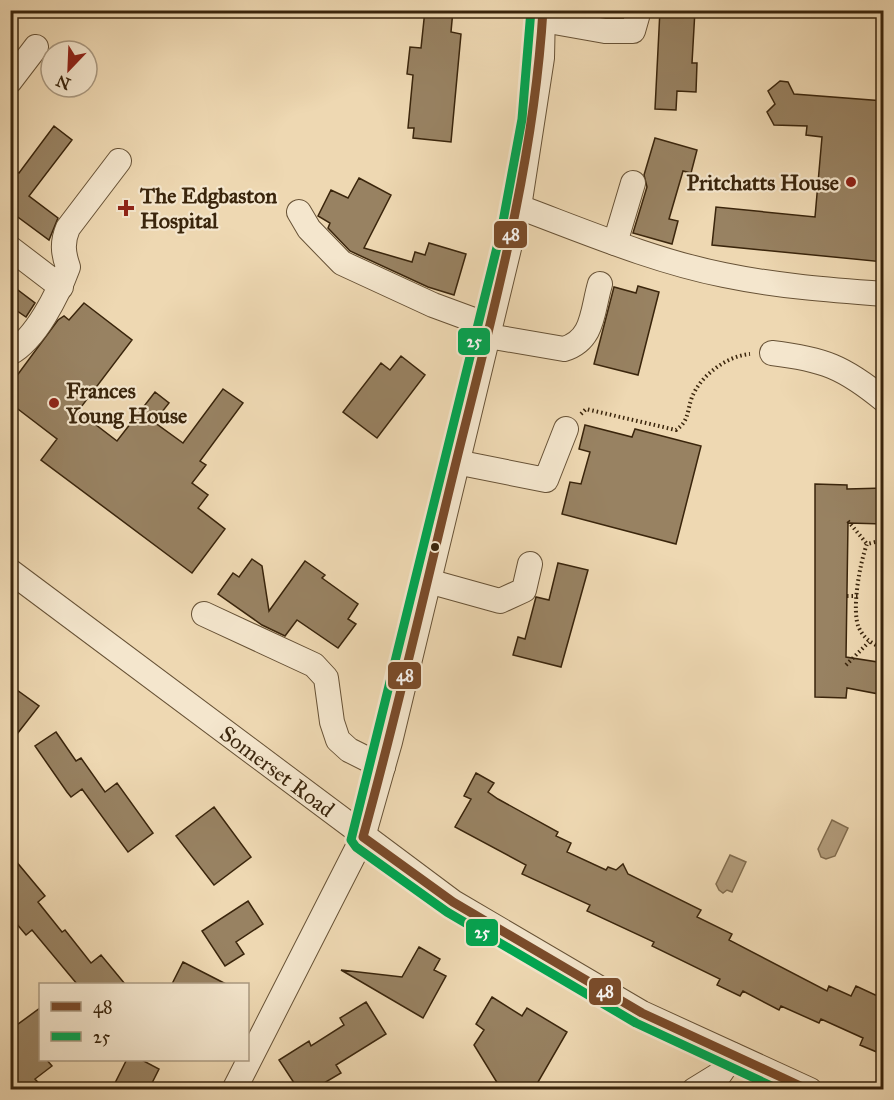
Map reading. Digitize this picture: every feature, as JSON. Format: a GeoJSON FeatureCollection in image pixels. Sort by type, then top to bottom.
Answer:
{"type":"FeatureCollection","features":[{"type":"Feature","properties":{"kind":"street"},"geometry":{"type":"LineString","coordinates":[[249,1060],[363,837],[383,767],[519,207],[542,58],[543,15],[605,31],[633,31],[639,10]]}},
{"type":"Feature","properties":{"kind":"street"},"geometry":{"type":"LineString","coordinates":[[10,81],[36,47]]}},
{"type":"Feature","properties":{"kind":"street"},"geometry":{"type":"LineString","coordinates":[[10,353],[24,346],[61,287],[68,267],[63,254],[64,239],[68,228],[119,161]]}},
{"type":"Feature","properties":{"kind":"street"},"geometry":{"type":"LineString","coordinates":[[615,243],[633,183]]}},
{"type":"Feature","properties":{"kind":"street"},"geometry":{"type":"LineString","coordinates":[[519,207],[615,243],[722,275],[790,287],[884,294]]}},
{"type":"Feature","properties":{"kind":"street"},"geometry":{"type":"LineString","coordinates":[[299,212],[309,229],[342,263],[489,331],[564,349],[574,346],[586,336],[600,284]]}},
{"type":"Feature","properties":{"kind":"street"},"geometry":{"type":"LineString","coordinates":[[10,249],[61,287]]}},
{"type":"Feature","properties":{"kind":"street"},"geometry":{"type":"LineString","coordinates":[[772,352],[814,358],[831,365],[849,373],[884,400]]}},
{"type":"Feature","properties":{"kind":"street"},"geometry":{"type":"LineString","coordinates":[[456,462],[546,480],[566,429]]}},
{"type":"Feature","properties":{"kind":"street"},"geometry":{"type":"LineString","coordinates":[[428,581],[500,602],[524,590],[530,564]]}},
{"type":"Feature","properties":{"kind":"street","name":"Somerset Road"},"geometry":{"type":"LineString","coordinates":[[10,572],[363,837],[463,908],[642,1013],[810,1089]]}},
{"type":"Feature","properties":{"kind":"street"},"geometry":{"type":"LineString","coordinates":[[204,614],[314,665],[326,678],[332,722],[338,740],[349,750],[383,767]]}},
{"type":"Feature","properties":{"kind":"street"},"geometry":{"type":"LineString","coordinates":[[694,1089],[720,1074],[733,1055]]}},
{"type":"Feature","properties":{"kind":"street"},"geometry":{"type":"LineString","coordinates":[[234,1089],[248,1061]]}},
{"type":"Feature","properties":{"kind":"path"},"geometry":{"type":"LineString","coordinates":[[566,429],[586,409],[676,430],[686,423],[693,397],[701,381],[733,356],[772,352]]}},
{"type":"Feature","properties":{"kind":"path"},"geometry":{"type":"LineString","coordinates":[[848,521],[867,544]]}},
{"type":"Feature","properties":{"kind":"path"},"geometry":{"type":"LineString","coordinates":[[867,544],[884,540]]}},
{"type":"Feature","properties":{"kind":"path"},"geometry":{"type":"LineString","coordinates":[[867,544],[861,561],[858,627],[869,642],[884,649]]}},
{"type":"Feature","properties":{"kind":"path"},"geometry":{"type":"LineString","coordinates":[[847,596],[858,596]]}},
{"type":"Feature","properties":{"kind":"path"},"geometry":{"type":"LineString","coordinates":[[846,665],[869,642]]}},
{"type":"Feature","properties":{"kind":"shaded area"},"geometry":{"type":"Polygon","coordinates":[[[832,820],[848,828],[835,856],[826,859],[821,857],[818,849],[832,820]]]}},
{"type":"Feature","properties":{"kind":"shaded area"},"geometry":{"type":"Polygon","coordinates":[[[730,855],[746,862],[732,892],[727,890],[723,893],[716,884],[730,855]]]}},
{"type":"Feature","properties":{"kind":"building"},"geometry":{"type":"Polygon","coordinates":[[[425,10],[453,10],[451,32],[461,34],[451,142],[413,138],[414,128],[408,128],[413,75],[407,74],[410,47],[421,48],[425,10]]]}},
{"type":"Feature","properties":{"kind":"building"},"geometry":{"type":"Polygon","coordinates":[[[660,10],[695,10],[692,63],[697,63],[696,92],[677,91],[676,110],[655,109],[660,10]]]}},
{"type":"Feature","properties":{"kind":"building","name":"Pritchatts House"},"geometry":{"type":"Polygon","coordinates":[[[780,81],[788,82],[794,94],[884,101],[884,262],[712,245],[716,207],[815,217],[822,137],[806,135],[807,126],[774,125],[767,112],[775,104],[768,91],[780,81]]]}},
{"type":"Feature","properties":{"kind":"building"},"geometry":{"type":"Polygon","coordinates":[[[54,126],[72,140],[29,196],[58,218],[49,240],[15,215],[10,221],[10,167],[19,173],[54,126]]]}},
{"type":"Feature","properties":{"kind":"building"},"geometry":{"type":"Polygon","coordinates":[[[655,138],[697,150],[691,173],[683,171],[669,219],[678,221],[672,244],[633,233],[647,187],[644,175],[655,138]]]}},
{"type":"Feature","properties":{"kind":"building"},"geometry":{"type":"Polygon","coordinates":[[[359,178],[391,195],[364,248],[412,262],[415,252],[425,255],[429,243],[466,254],[454,295],[428,287],[350,251],[328,228],[330,223],[318,216],[331,190],[348,198],[359,178]]]}},
{"type":"Feature","properties":{"kind":"building"},"geometry":{"type":"Polygon","coordinates":[[[10,284],[35,303],[26,317],[10,306],[10,284]]]}},
{"type":"Feature","properties":{"kind":"building"},"geometry":{"type":"Polygon","coordinates":[[[638,286],[659,292],[638,375],[594,364],[614,287],[636,293],[638,286]]]}},
{"type":"Feature","properties":{"kind":"building"},"geometry":{"type":"Polygon","coordinates":[[[84,303],[132,340],[78,411],[117,441],[155,392],[169,403],[154,422],[183,443],[223,389],[243,403],[200,461],[206,465],[192,483],[208,495],[198,508],[225,529],[192,573],[41,460],[57,439],[10,403],[10,385],[58,320],[64,316],[69,320],[84,303]]]}},
{"type":"Feature","properties":{"kind":"building"},"geometry":{"type":"Polygon","coordinates":[[[401,356],[425,375],[377,438],[343,412],[381,363],[390,370],[401,356]]]}},
{"type":"Feature","properties":{"kind":"building"},"geometry":{"type":"Polygon","coordinates":[[[585,425],[632,437],[635,429],[701,446],[676,544],[562,514],[570,482],[581,484],[590,452],[579,449],[585,425]]]}},
{"type":"Feature","properties":{"kind":"building"},"geometry":{"type":"Polygon","coordinates":[[[815,484],[847,485],[847,489],[884,488],[884,524],[848,523],[846,657],[884,663],[884,695],[847,688],[846,698],[815,697],[815,484]]]}},
{"type":"Feature","properties":{"kind":"building"},"geometry":{"type":"Polygon","coordinates":[[[252,559],[262,566],[269,611],[305,561],[325,575],[322,578],[358,604],[348,619],[356,624],[338,648],[297,620],[285,636],[262,625],[218,594],[233,573],[239,577],[252,559]]]}},
{"type":"Feature","properties":{"kind":"building"},"geometry":{"type":"Polygon","coordinates":[[[558,563],[588,570],[561,667],[513,655],[518,637],[525,639],[536,597],[549,600],[558,563]]]}},
{"type":"Feature","properties":{"kind":"building"},"geometry":{"type":"Polygon","coordinates":[[[10,685],[39,706],[10,743],[10,685]]]}},
{"type":"Feature","properties":{"kind":"building"},"geometry":{"type":"Polygon","coordinates":[[[56,732],[76,761],[81,758],[105,792],[117,783],[153,833],[128,852],[82,789],[71,797],[35,746],[56,732]]]}},
{"type":"Feature","properties":{"kind":"building"},"geometry":{"type":"Polygon","coordinates":[[[476,773],[494,783],[488,792],[558,832],[556,836],[571,843],[567,852],[606,870],[608,867],[616,870],[623,864],[628,874],[701,910],[697,917],[732,934],[729,940],[827,991],[829,986],[851,996],[856,986],[884,999],[884,1055],[860,1045],[863,1038],[821,1019],[819,1023],[781,1006],[779,1010],[743,991],[740,996],[717,985],[720,979],[652,946],[654,942],[587,911],[590,905],[522,874],[526,865],[455,827],[471,799],[464,796],[476,773]]]}},
{"type":"Feature","properties":{"kind":"building"},"geometry":{"type":"Polygon","coordinates":[[[214,807],[251,857],[214,885],[176,836],[214,807]]]}},
{"type":"Feature","properties":{"kind":"building"},"geometry":{"type":"Polygon","coordinates":[[[10,854],[45,896],[38,902],[62,932],[65,930],[91,963],[101,955],[124,983],[76,983],[32,930],[26,935],[10,916],[10,854]]]}},
{"type":"Feature","properties":{"kind":"building"},"geometry":{"type":"Polygon","coordinates":[[[248,901],[263,924],[236,942],[244,954],[225,966],[202,931],[248,901]]]}},
{"type":"Feature","properties":{"kind":"building"},"geometry":{"type":"Polygon","coordinates":[[[419,947],[440,959],[434,970],[446,976],[423,1018],[341,970],[402,977],[419,947]]]}},
{"type":"Feature","properties":{"kind":"building"},"geometry":{"type":"Polygon","coordinates":[[[183,962],[224,983],[172,983],[183,962]]]}},
{"type":"Feature","properties":{"kind":"building"},"geometry":{"type":"Polygon","coordinates":[[[492,997],[522,1016],[527,1008],[567,1032],[534,1089],[531,1089],[527,1083],[515,1089],[501,1089],[474,1045],[484,1030],[476,1024],[492,997]]]}},
{"type":"Feature","properties":{"kind":"building"},"geometry":{"type":"Polygon","coordinates":[[[366,1002],[386,1034],[336,1065],[341,1073],[314,1089],[298,1089],[279,1060],[309,1041],[311,1046],[344,1025],[340,1018],[366,1002]]]}},
{"type":"Feature","properties":{"kind":"building"},"geometry":{"type":"Polygon","coordinates":[[[39,1009],[39,1061],[48,1061],[52,1066],[35,1079],[44,1089],[10,1089],[10,1030],[39,1009]]]}},
{"type":"Feature","properties":{"kind":"building"},"geometry":{"type":"Polygon","coordinates":[[[126,1061],[144,1061],[159,1069],[149,1089],[112,1089],[126,1061]]]}},
{"type":"Feature","properties":{"kind":"transit line","name":"25"},"geometry":{"type":"LineString","coordinates":[[531,10],[522,119],[502,227],[351,840],[356,847],[447,912],[636,1023],[780,1090]]}},
{"type":"Feature","properties":{"kind":"transit line","name":"48"},"geometry":{"type":"LineString","coordinates":[[543,10],[531,121],[512,230],[401,690],[363,837],[453,902],[642,1013],[809,1090]]}},
{"type":"Feature","properties":{"kind":"place","name":"Pritchatts House"},"geometry":{"type":"Point","coordinates":[851,182]}},
{"type":"Feature","properties":{"kind":"place","name":"The Edgbaston Hospital"},"geometry":{"type":"Point","coordinates":[126,208]}},
{"type":"Feature","properties":{"kind":"place","name":"Frances Young House"},"geometry":{"type":"Point","coordinates":[54,403]}}]}
